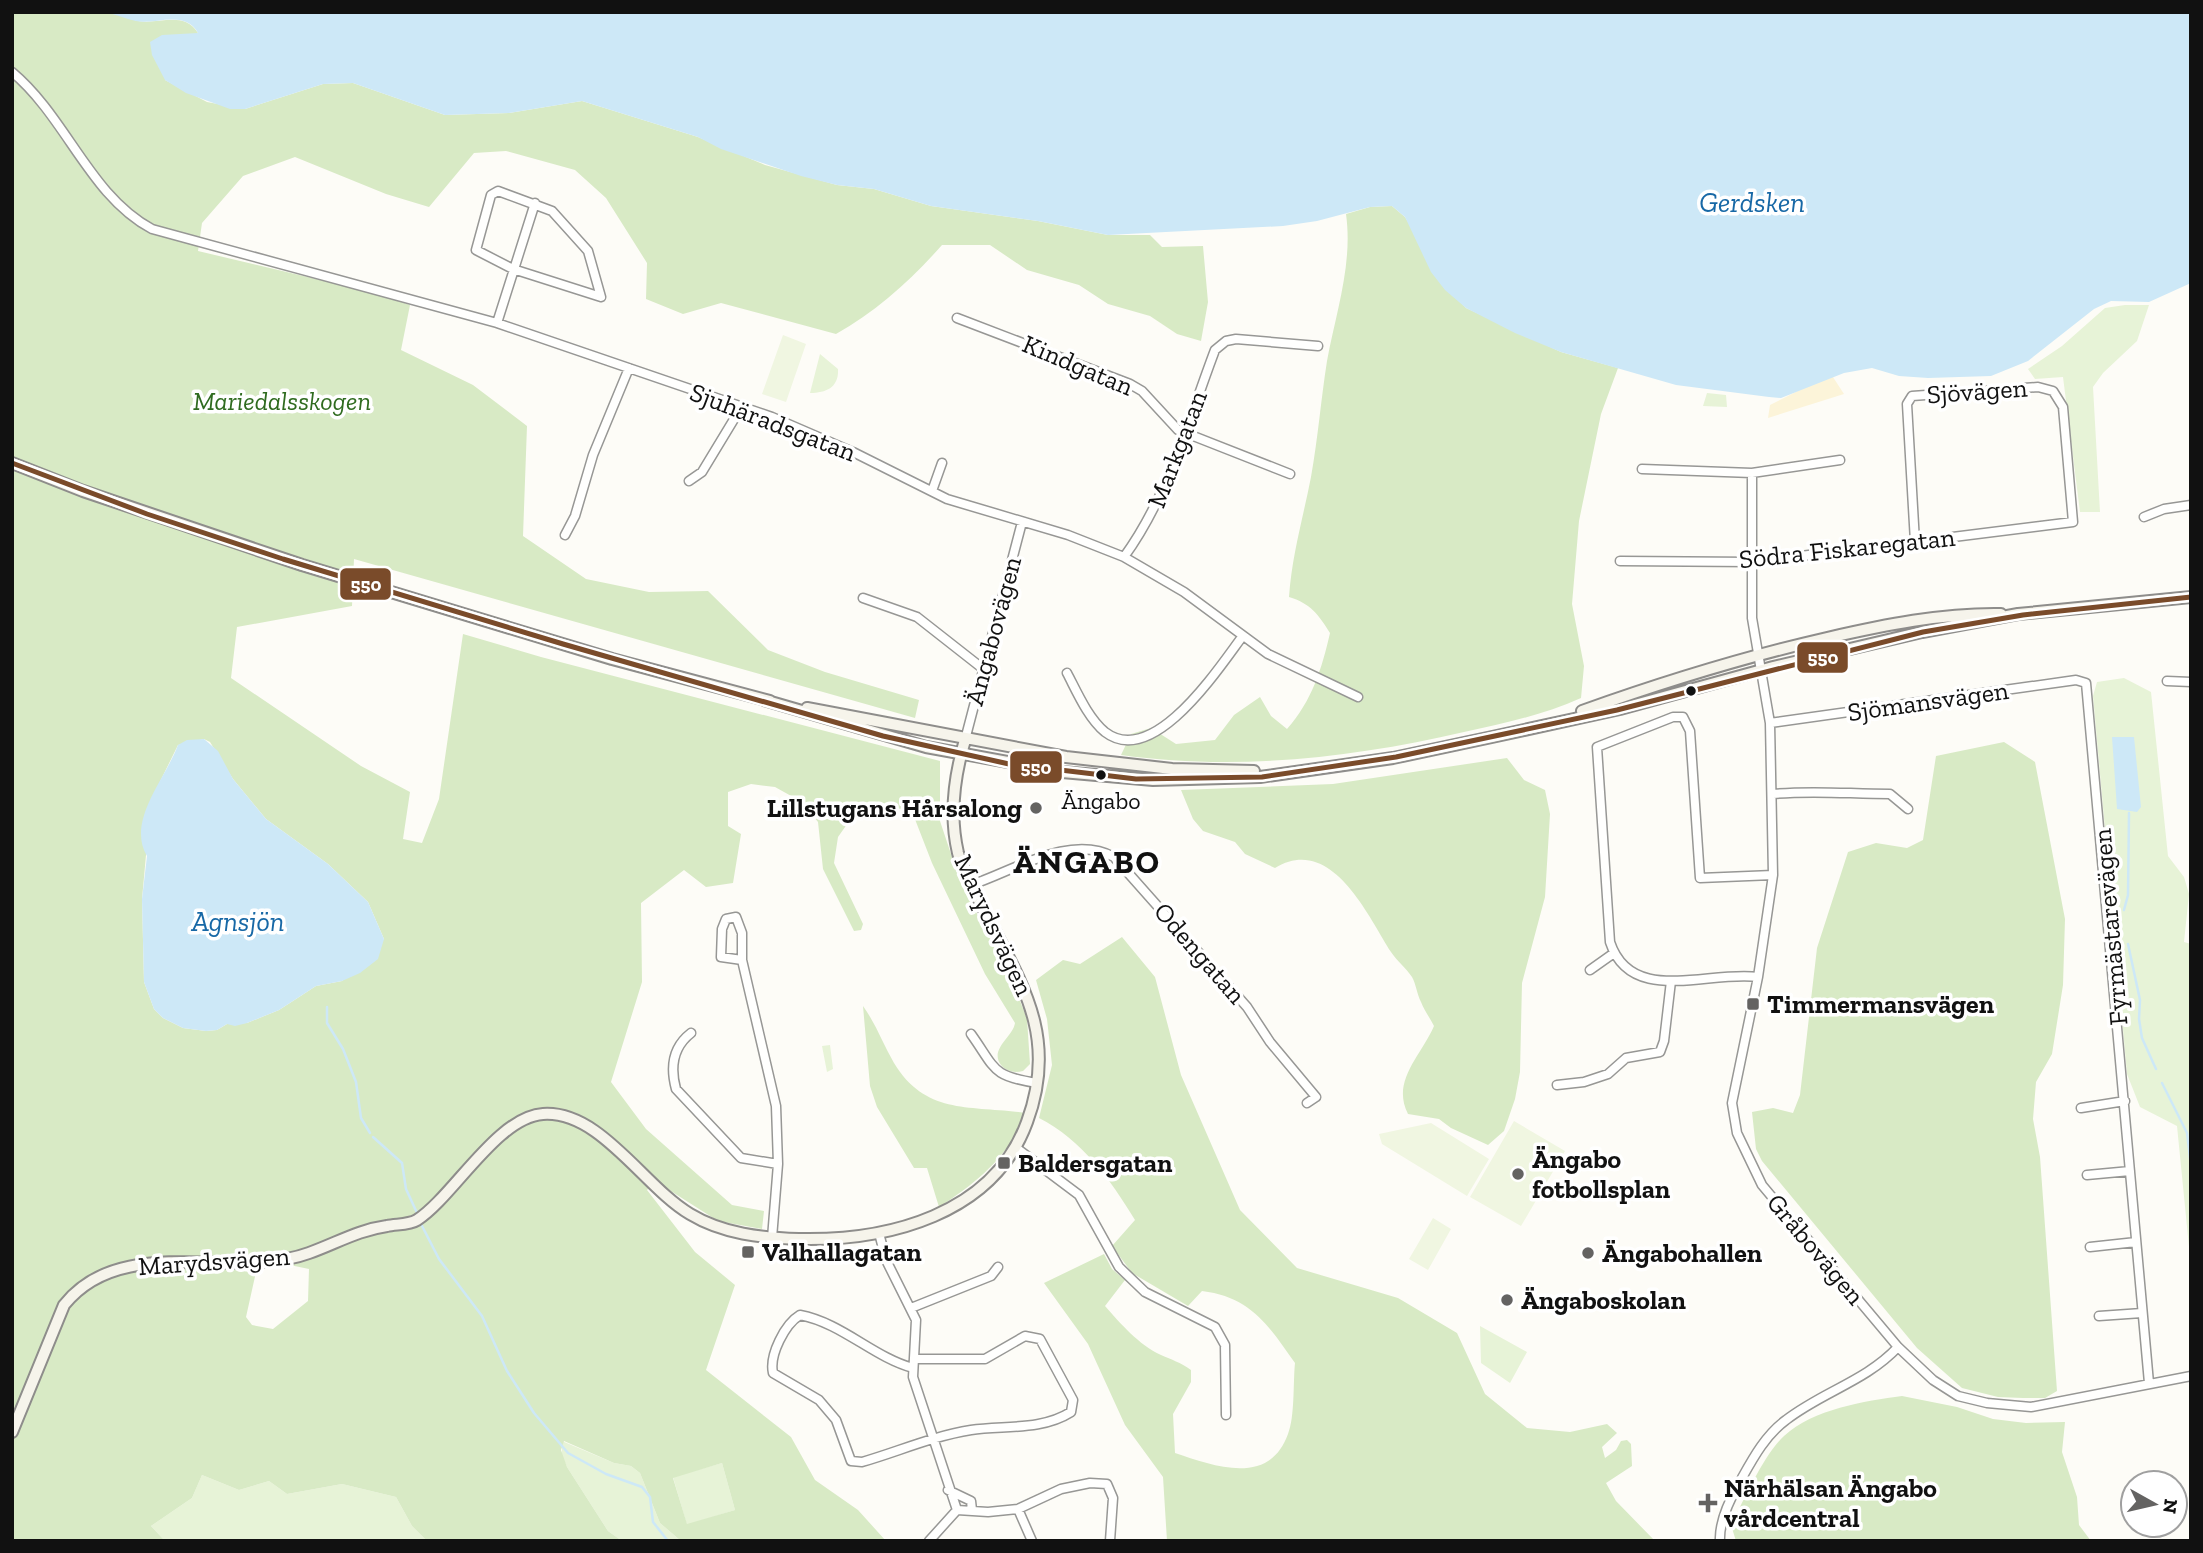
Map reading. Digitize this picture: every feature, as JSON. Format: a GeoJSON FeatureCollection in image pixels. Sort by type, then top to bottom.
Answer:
{"type":"FeatureCollection","features":[{"type":"Feature","properties":{"kind":"main road"},"geometry":{"type":"LineString","coordinates":[[12,463],[83,491],[315,569],[599,655],[874,733],[961,754],[1062,772],[1153,780],[1260,777],[1393,758],[1620,709],[1922,632],[2018,614],[2191,597]]}},
{"type":"Feature","properties":{"kind":"main road"},"geometry":{"type":"LineString","coordinates":[[1549,724],[1687,674],[1759,654],[1920,619],[1974,613],[2018,614]]}},
{"type":"Feature","properties":{"kind":"main road"},"geometry":{"type":"LineString","coordinates":[[764,700],[965,740],[1128,765],[1293,772]]}},
{"type":"Feature","properties":{"kind":"main road","name":"Marydsvägen"},"geometry":{"type":"LineString","coordinates":[[12,1432],[64,1305],[75,1291],[102,1275],[127,1267],[184,1261],[229,1264],[277,1259],[307,1254],[362,1229],[415,1222],[488,1148],[531,1116],[561,1115],[578,1121],[600,1134],[664,1196],[688,1213],[715,1227],[772,1238],[815,1239],[879,1233],[915,1225],[967,1198],[990,1179],[1015,1146],[1028,1118],[1037,1083],[1039,1049],[1034,1011],[1023,983],[971,885],[958,851],[953,796],[965,740]]}},
{"type":"Feature","properties":{"kind":"street","name":"Sjuhäradsgatan"},"geometry":{"type":"LineString","coordinates":[[12,72],[48,109],[110,197],[135,220],[152,229],[497,323],[742,406],[853,452],[932,491],[1124,556],[1184,592],[1241,637],[1284,663],[1358,697]]}},
{"type":"Feature","properties":{"kind":"street"},"geometry":{"type":"LineString","coordinates":[[498,191],[535,203],[552,211],[588,251],[601,297],[513,269],[474,247],[491,195],[498,191]]}},
{"type":"Feature","properties":{"kind":"street"},"geometry":{"type":"LineString","coordinates":[[497,323],[535,203]]}},
{"type":"Feature","properties":{"kind":"street","name":"Kindgatan"},"geometry":{"type":"LineString","coordinates":[[957,318],[1130,384],[1156,405],[1168,422],[1185,433]]}},
{"type":"Feature","properties":{"kind":"street","name":"Markgatan"},"geometry":{"type":"LineString","coordinates":[[1124,556],[1153,513],[1215,350],[1226,341],[1318,346]]}},
{"type":"Feature","properties":{"kind":"street"},"geometry":{"type":"LineString","coordinates":[[565,535],[575,516],[590,462],[629,368]]}},
{"type":"Feature","properties":{"kind":"street","name":"Sjövägen"},"geometry":{"type":"LineString","coordinates":[[1915,542],[1907,404],[1912,396],[1919,394],[2038,387],[2053,391],[2063,407],[2073,522]]}},
{"type":"Feature","properties":{"kind":"street"},"geometry":{"type":"LineString","coordinates":[[689,481],[702,472],[742,406]]}},
{"type":"Feature","properties":{"kind":"street"},"geometry":{"type":"LineString","coordinates":[[1185,433],[1290,474]]}},
{"type":"Feature","properties":{"kind":"street"},"geometry":{"type":"LineString","coordinates":[[1642,469],[1752,473],[1840,460]]}},
{"type":"Feature","properties":{"kind":"street"},"geometry":{"type":"LineString","coordinates":[[932,491],[942,463]]}},
{"type":"Feature","properties":{"kind":"street","name":"Gråbovägen"},"geometry":{"type":"LineString","coordinates":[[1752,473],[1752,618],[1770,723],[1773,875],[1758,977],[1733,1090],[1734,1116],[1746,1155],[1762,1185],[1898,1347],[1933,1380],[1958,1396],[1987,1403],[2031,1407],[2149,1383]]}},
{"type":"Feature","properties":{"kind":"street"},"geometry":{"type":"LineString","coordinates":[[2144,517],[2191,505]]}},
{"type":"Feature","properties":{"kind":"street","name":"Ängabovägen"},"geometry":{"type":"LineString","coordinates":[[965,740],[1022,522]]}},
{"type":"Feature","properties":{"kind":"street","name":"Södra Fiskaregatan"},"geometry":{"type":"LineString","coordinates":[[1620,561],[1753,562],[2073,522]]}},
{"type":"Feature","properties":{"kind":"street"},"geometry":{"type":"LineString","coordinates":[[863,598],[873,599],[917,617],[982,668]]}},
{"type":"Feature","properties":{"kind":"street"},"geometry":{"type":"LineString","coordinates":[[1068,673],[1102,730],[1124,739],[1136,740],[1158,730],[1178,715],[1241,637]]}},
{"type":"Feature","properties":{"kind":"street","name":"Sjömansvägen"},"geometry":{"type":"LineString","coordinates":[[1770,723],[2076,680],[2087,683]]}},
{"type":"Feature","properties":{"kind":"street"},"geometry":{"type":"LineString","coordinates":[[2168,681],[2191,682]]}},
{"type":"Feature","properties":{"kind":"street","name":"Fyrmästarevägen"},"geometry":{"type":"LineString","coordinates":[[2087,683],[2149,1383]]}},
{"type":"Feature","properties":{"kind":"street"},"geometry":{"type":"LineString","coordinates":[[1758,977],[1649,980],[1630,972],[1614,953],[1597,747],[1673,716],[1683,717],[1690,731],[1700,878],[1773,875]]}},
{"type":"Feature","properties":{"kind":"street"},"geometry":{"type":"LineString","coordinates":[[1773,794],[1815,789],[1848,794],[1890,794],[1908,809]]}},
{"type":"Feature","properties":{"kind":"street","name":"Odengatan"},"geometry":{"type":"LineString","coordinates":[[971,885],[1068,850],[1090,848],[1114,857],[1247,1007],[1270,1042],[1308,1085],[1316,1097],[1307,1104]]}},
{"type":"Feature","properties":{"kind":"street"},"geometry":{"type":"LineString","coordinates":[[742,960],[721,957],[723,924],[726,919],[736,917],[739,922],[742,960],[776,1106],[778,1164],[772,1238]]}},
{"type":"Feature","properties":{"kind":"street"},"geometry":{"type":"LineString","coordinates":[[1590,970],[1614,953]]}},
{"type":"Feature","properties":{"kind":"street"},"geometry":{"type":"LineString","coordinates":[[1557,1085],[1584,1082],[1608,1074],[1626,1058],[1660,1052],[1664,1041],[1671,981]]}},
{"type":"Feature","properties":{"kind":"street"},"geometry":{"type":"LineString","coordinates":[[691,1033],[681,1041],[676,1051],[672,1076],[676,1089],[741,1158],[778,1164]]}},
{"type":"Feature","properties":{"kind":"street"},"geometry":{"type":"LineString","coordinates":[[971,1034],[993,1069],[1011,1078],[1037,1083]]}},
{"type":"Feature","properties":{"kind":"street"},"geometry":{"type":"LineString","coordinates":[[2081,1108],[2125,1101]]}},
{"type":"Feature","properties":{"kind":"street"},"geometry":{"type":"LineString","coordinates":[[1015,1146],[1079,1195],[1096,1220],[1111,1255],[1145,1292],[1215,1326],[1225,1345],[1226,1415]]}},
{"type":"Feature","properties":{"kind":"street"},"geometry":{"type":"LineString","coordinates":[[2087,1175],[2130,1171]]}},
{"type":"Feature","properties":{"kind":"street"},"geometry":{"type":"LineString","coordinates":[[879,1233],[886,1260],[911,1308],[917,1331],[913,1377],[935,1440],[948,1490],[957,1510]]}},
{"type":"Feature","properties":{"kind":"street"},"geometry":{"type":"LineString","coordinates":[[2090,1247],[2136,1242]]}},
{"type":"Feature","properties":{"kind":"street"},"geometry":{"type":"LineString","coordinates":[[911,1308],[991,1276],[998,1267]]}},
{"type":"Feature","properties":{"kind":"street"},"geometry":{"type":"LineString","coordinates":[[2099,1317],[2143,1313]]}},
{"type":"Feature","properties":{"kind":"street"},"geometry":{"type":"LineString","coordinates":[[800,1315],[841,1331],[900,1364],[985,1359],[1025,1336],[1040,1339],[1073,1400],[1070,1412],[1063,1417],[1017,1428],[971,1430],[935,1440],[862,1462],[851,1461],[836,1420],[819,1400],[773,1373],[771,1362],[792,1320],[800,1315]]}},
{"type":"Feature","properties":{"kind":"street"},"geometry":{"type":"LineString","coordinates":[[1720,1541],[1721,1528],[1734,1492],[1756,1454],[1778,1426],[1881,1365],[1898,1347]]}},
{"type":"Feature","properties":{"kind":"street"},"geometry":{"type":"LineString","coordinates":[[2149,1383],[2191,1377]]}},
{"type":"Feature","properties":{"kind":"street"},"geometry":{"type":"LineString","coordinates":[[929,1541],[957,1510],[988,1512],[1017,1509],[1060,1489],[1090,1483],[1107,1484],[1113,1498],[1110,1541]]}},
{"type":"Feature","properties":{"kind":"street"},"geometry":{"type":"LineString","coordinates":[[948,1490],[971,1501],[972,1510]]}},
{"type":"Feature","properties":{"kind":"street"},"geometry":{"type":"LineString","coordinates":[[1017,1509],[1032,1541]]}},
{"type":"Feature","properties":{"kind":"green space","name":"Mariedalsskogen"},"geometry":{"type":"Polygon","coordinates":[[[96,11],[146,22],[185,22],[198,33],[165,80],[207,102],[245,109],[323,84],[353,83],[445,115],[509,113],[582,101],[698,137],[765,165],[837,185],[874,189],[931,206],[1038,221],[1108,235],[1150,235],[1162,247],[1203,246],[1208,302],[1201,341],[1177,334],[1150,316],[1108,304],[1079,285],[1027,270],[990,245],[942,245],[893,294],[836,334],[721,303],[683,314],[646,299],[647,263],[606,198],[575,170],[506,151],[474,153],[429,207],[386,194],[295,157],[243,176],[202,223],[198,251],[379,294],[410,305],[401,350],[473,385],[527,426],[523,536],[586,579],[649,592],[708,591],[768,650],[825,672],[919,700],[915,718],[354,559],[352,606],[237,627],[231,678],[361,766],[410,792],[403,839],[422,843],[439,799],[463,634],[541,657],[940,761],[940,821],[961,884],[1010,975],[1027,1019],[1030,1064],[1023,1071],[1014,1072],[1003,1067],[998,1059],[1000,1048],[1015,1023],[985,974],[932,863],[911,809],[880,808],[850,820],[838,837],[834,863],[863,924],[861,930],[854,931],[823,869],[818,822],[802,802],[775,787],[751,784],[728,792],[728,826],[741,834],[733,883],[706,887],[684,870],[641,903],[642,982],[611,1082],[646,1129],[732,1205],[764,1211],[762,1229],[718,1221],[655,1181],[647,1190],[695,1252],[735,1285],[706,1370],[791,1437],[815,1480],[858,1510],[886,1541],[681,1541],[660,1523],[640,1473],[631,1466],[614,1463],[564,1441],[561,1450],[567,1467],[608,1531],[622,1541],[427,1541],[412,1526],[396,1497],[342,1484],[287,1494],[269,1481],[239,1490],[202,1475],[192,1498],[151,1526],[165,1541],[12,1541],[12,12],[96,11]],[[204,739],[178,745],[151,800],[142,899],[144,982],[154,1009],[163,1018],[183,1028],[206,1031],[217,1030],[227,1024],[247,1023],[279,1010],[316,986],[342,981],[384,939],[368,902],[328,864],[266,819],[233,779],[210,742],[204,739]],[[258,1263],[246,1317],[252,1325],[273,1329],[308,1301],[309,1269],[285,1264],[258,1263]],[[722,1463],[673,1478],[687,1524],[735,1510],[722,1463]]]}},
{"type":"Feature","properties":{"kind":"green space"},"geometry":{"type":"Polygon","coordinates":[[[1392,206],[1405,217],[1414,231],[1432,272],[1466,308],[1561,352],[1618,368],[1601,414],[1579,521],[1572,604],[1584,666],[1581,698],[1538,714],[1494,725],[1422,741],[1336,755],[1250,762],[1207,762],[1121,755],[1131,734],[1151,728],[1176,744],[1215,740],[1234,715],[1260,697],[1271,716],[1287,729],[1309,696],[1330,633],[1313,610],[1289,597],[1290,581],[1308,492],[1327,361],[1345,270],[1348,233],[1346,214],[1370,207],[1392,206]]]}},
{"type":"Feature","properties":{"kind":"green space"},"geometry":{"type":"Polygon","coordinates":[[[2149,305],[2137,341],[2103,373],[2093,387],[2100,512],[2080,512],[2063,377],[2035,379],[2028,369],[2062,346],[2105,308],[2149,305]]]}},
{"type":"Feature","properties":{"kind":"green space"},"geometry":{"type":"Polygon","coordinates":[[[783,335],[806,344],[786,402],[762,394],[783,335]]]}},
{"type":"Feature","properties":{"kind":"green space"},"geometry":{"type":"Polygon","coordinates":[[[820,354],[838,369],[838,375],[831,388],[810,393],[820,354]]]}},
{"type":"Feature","properties":{"kind":"green space"},"geometry":{"type":"Polygon","coordinates":[[[1707,393],[1726,395],[1727,407],[1703,406],[1707,393]]]}},
{"type":"Feature","properties":{"kind":"green space"},"geometry":{"type":"Polygon","coordinates":[[[2124,678],[2151,692],[2168,856],[2184,877],[2189,894],[2184,942],[2191,944],[2191,1267],[2177,1126],[2140,1107],[2127,1074],[2093,696],[2097,682],[2124,678]]]}},
{"type":"Feature","properties":{"kind":"green space"},"geometry":{"type":"Polygon","coordinates":[[[2004,742],[2035,762],[2065,919],[2063,985],[2052,1054],[2036,1082],[2033,1119],[2040,1157],[2057,1391],[2045,1398],[1998,1397],[1962,1388],[1917,1348],[1762,1161],[1756,1149],[1752,1112],[1773,1108],[1793,1113],[1800,1095],[1817,948],[1848,852],[1876,843],[1907,848],[1923,840],[1936,756],[2004,742]]]}},
{"type":"Feature","properties":{"kind":"green space"},"geometry":{"type":"Polygon","coordinates":[[[1507,758],[1524,780],[1545,790],[1550,814],[1545,897],[1522,983],[1520,1072],[1515,1099],[1504,1131],[1488,1145],[1451,1128],[1439,1119],[1408,1114],[1403,1091],[1405,1080],[1434,1026],[1422,1005],[1412,977],[1391,952],[1359,900],[1345,883],[1330,870],[1313,861],[1295,860],[1275,868],[1245,854],[1235,842],[1203,831],[1193,819],[1181,790],[1333,784],[1507,758]]]}},
{"type":"Feature","properties":{"kind":"green space"},"geometry":{"type":"Polygon","coordinates":[[[1122,937],[1155,977],[1181,1075],[1240,1210],[1297,1268],[1398,1298],[1457,1333],[1485,1394],[1527,1428],[1570,1432],[1607,1424],[1617,1433],[1602,1447],[1605,1458],[1616,1450],[1621,1441],[1627,1440],[1631,1444],[1632,1466],[1606,1483],[1616,1501],[1655,1541],[1167,1541],[1163,1477],[1125,1425],[1088,1344],[1044,1283],[1104,1254],[1112,1269],[1125,1280],[1105,1306],[1145,1346],[1191,1370],[1191,1382],[1173,1414],[1175,1453],[1190,1458],[1223,1467],[1239,1468],[1254,1467],[1268,1461],[1279,1451],[1290,1427],[1295,1363],[1257,1315],[1234,1300],[1202,1291],[1188,1306],[1132,1273],[1112,1246],[1135,1220],[1082,1149],[1069,1137],[1039,1118],[1052,1065],[1047,1019],[1036,980],[1063,960],[1080,964],[1122,937]]]}},
{"type":"Feature","properties":{"kind":"green space"},"geometry":{"type":"Polygon","coordinates":[[[863,1006],[894,1063],[921,1092],[952,1105],[1025,1113],[1019,1128],[1001,1155],[979,1178],[939,1207],[927,1168],[914,1168],[877,1107],[870,1086],[863,1006]]]}},
{"type":"Feature","properties":{"kind":"green space"},"geometry":{"type":"Polygon","coordinates":[[[830,1045],[833,1069],[827,1072],[822,1046],[830,1045]]]}},
{"type":"Feature","properties":{"kind":"green space","name":"Ängabo fotbollsplan"},"geometry":{"type":"Polygon","coordinates":[[[1514,1121],[1565,1151],[1521,1226],[1470,1197],[1514,1121]]]}},
{"type":"Feature","properties":{"kind":"green space"},"geometry":{"type":"Polygon","coordinates":[[[1431,1123],[1489,1159],[1467,1196],[1382,1144],[1379,1134],[1431,1123]]]}},
{"type":"Feature","properties":{"kind":"green space"},"geometry":{"type":"Polygon","coordinates":[[[1433,1218],[1451,1229],[1428,1270],[1409,1259],[1433,1218]]]}},
{"type":"Feature","properties":{"kind":"green space"},"geometry":{"type":"Polygon","coordinates":[[[1480,1326],[1527,1352],[1510,1383],[1481,1363],[1480,1326]]]}},
{"type":"Feature","properties":{"kind":"green space"},"geometry":{"type":"Polygon","coordinates":[[[1902,1396],[1957,1407],[1993,1419],[2026,1423],[2065,1422],[2062,1452],[2077,1497],[2079,1525],[2091,1541],[1736,1541],[1731,1525],[1762,1465],[1784,1436],[1809,1419],[1824,1413],[1902,1396]]]}},
{"type":"Feature","properties":{"kind":"green space"},"geometry":{"type":"Polygon","coordinates":[[[562,1441],[614,1463],[631,1466],[640,1473],[660,1523],[681,1541],[619,1539],[608,1531],[567,1467],[562,1456],[562,1441]]]}},
{"type":"Feature","properties":{"kind":"green space"},"geometry":{"type":"Polygon","coordinates":[[[722,1463],[735,1510],[687,1525],[673,1477],[722,1463]]]}},
{"type":"Feature","properties":{"kind":"green space"},"geometry":{"type":"Polygon","coordinates":[[[202,1475],[239,1490],[269,1481],[287,1494],[342,1484],[396,1497],[412,1526],[427,1541],[165,1541],[151,1526],[192,1498],[202,1475]]]}},
{"type":"Feature","properties":{"kind":"sand"},"geometry":{"type":"Polygon","coordinates":[[[1831,374],[1844,394],[1768,418],[1770,405],[1831,374]]]}},
{"type":"Feature","properties":{"kind":"water","name":"Gerdsken"},"geometry":{"type":"Polygon","coordinates":[[[104,12],[2191,12],[2191,283],[2149,302],[2111,301],[2094,309],[2028,361],[1991,376],[1928,378],[1899,376],[1872,368],[1844,373],[1781,398],[1676,385],[1561,352],[1466,308],[1445,290],[1431,272],[1405,217],[1392,206],[1370,207],[1317,221],[1283,226],[1108,235],[1038,221],[931,206],[874,189],[837,185],[801,176],[721,149],[698,137],[582,101],[509,113],[445,115],[353,83],[323,84],[245,109],[230,109],[186,93],[165,80],[152,55],[150,42],[162,35],[198,33],[192,26],[178,20],[136,21],[104,12]]]}},
{"type":"Feature","properties":{"kind":"water"},"geometry":{"type":"Polygon","coordinates":[[[2112,737],[2134,737],[2141,807],[2137,812],[2117,809],[2112,737]]]}},
{"type":"Feature","properties":{"kind":"water","name":"Agnsjön"},"geometry":{"type":"Polygon","coordinates":[[[204,739],[218,751],[233,779],[266,819],[328,864],[368,902],[384,939],[378,959],[360,973],[342,981],[316,986],[279,1010],[247,1023],[235,1026],[227,1024],[217,1030],[206,1031],[183,1028],[163,1018],[154,1009],[144,982],[142,899],[147,856],[141,829],[150,800],[178,745],[187,740],[204,739]]]}},
{"type":"Feature","properties":{"kind":"waterway"},"geometry":{"type":"LineString","coordinates":[[2124,910],[2128,895],[2129,813]]}},
{"type":"Feature","properties":{"kind":"waterway"},"geometry":{"type":"LineString","coordinates":[[2128,944],[2140,1000],[2142,1038],[2156,1069]]}},
{"type":"Feature","properties":{"kind":"waterway"},"geometry":{"type":"LineString","coordinates":[[327,1007],[327,1023],[343,1049],[356,1082],[361,1118],[370,1133]]}},
{"type":"Feature","properties":{"kind":"waterway"},"geometry":{"type":"LineString","coordinates":[[2162,1083],[2187,1133],[2191,1166]]}},
{"type":"Feature","properties":{"kind":"waterway"},"geometry":{"type":"LineString","coordinates":[[373,1137],[402,1163],[406,1189],[418,1215]]}},
{"type":"Feature","properties":{"kind":"waterway"},"geometry":{"type":"LineString","coordinates":[[421,1224],[439,1259],[482,1316],[507,1371],[534,1413],[568,1453],[606,1474],[642,1487],[650,1497],[653,1522],[668,1541]]}},
{"type":"Feature","properties":{"kind":"transit line","name":"550"},"geometry":{"type":"LineString","coordinates":[[12,463],[147,514],[283,559],[563,644],[883,736],[1009,764],[1136,779],[1262,777],[1396,757],[1617,710],[1923,632],[2023,615],[2191,597]]}},
{"type":"Feature","properties":{"kind":"place","name":"Ängabo"},"geometry":{"type":"Point","coordinates":[1101,775]}},
{"type":"Feature","properties":{"kind":"place","name":"Lillstugans Hårsalong"},"geometry":{"type":"Point","coordinates":[1036,808]}},
{"type":"Feature","properties":{"kind":"place","name":"Timmermansvägen"},"geometry":{"type":"Point","coordinates":[1753,1004]}},
{"type":"Feature","properties":{"kind":"place","name":"Baldersgatan"},"geometry":{"type":"Point","coordinates":[1004,1163]}},
{"type":"Feature","properties":{"kind":"place","name":"Ängabo fotbollsplan"},"geometry":{"type":"Point","coordinates":[1518,1174]}},
{"type":"Feature","properties":{"kind":"place","name":"Valhallagatan"},"geometry":{"type":"Point","coordinates":[748,1252]}},
{"type":"Feature","properties":{"kind":"place","name":"Ängabohallen"},"geometry":{"type":"Point","coordinates":[1588,1253]}},
{"type":"Feature","properties":{"kind":"place","name":"Ängaboskolan"},"geometry":{"type":"Point","coordinates":[1507,1300]}},
{"type":"Feature","properties":{"kind":"place","name":"Närhälsan Ängabo vårdcentral"},"geometry":{"type":"Point","coordinates":[1708,1503]}},
{"type":"Feature","properties":{"kind":"district","name":"ÄNGABO"},"geometry":{"type":"Point","coordinates":[1087,861]}}]}
